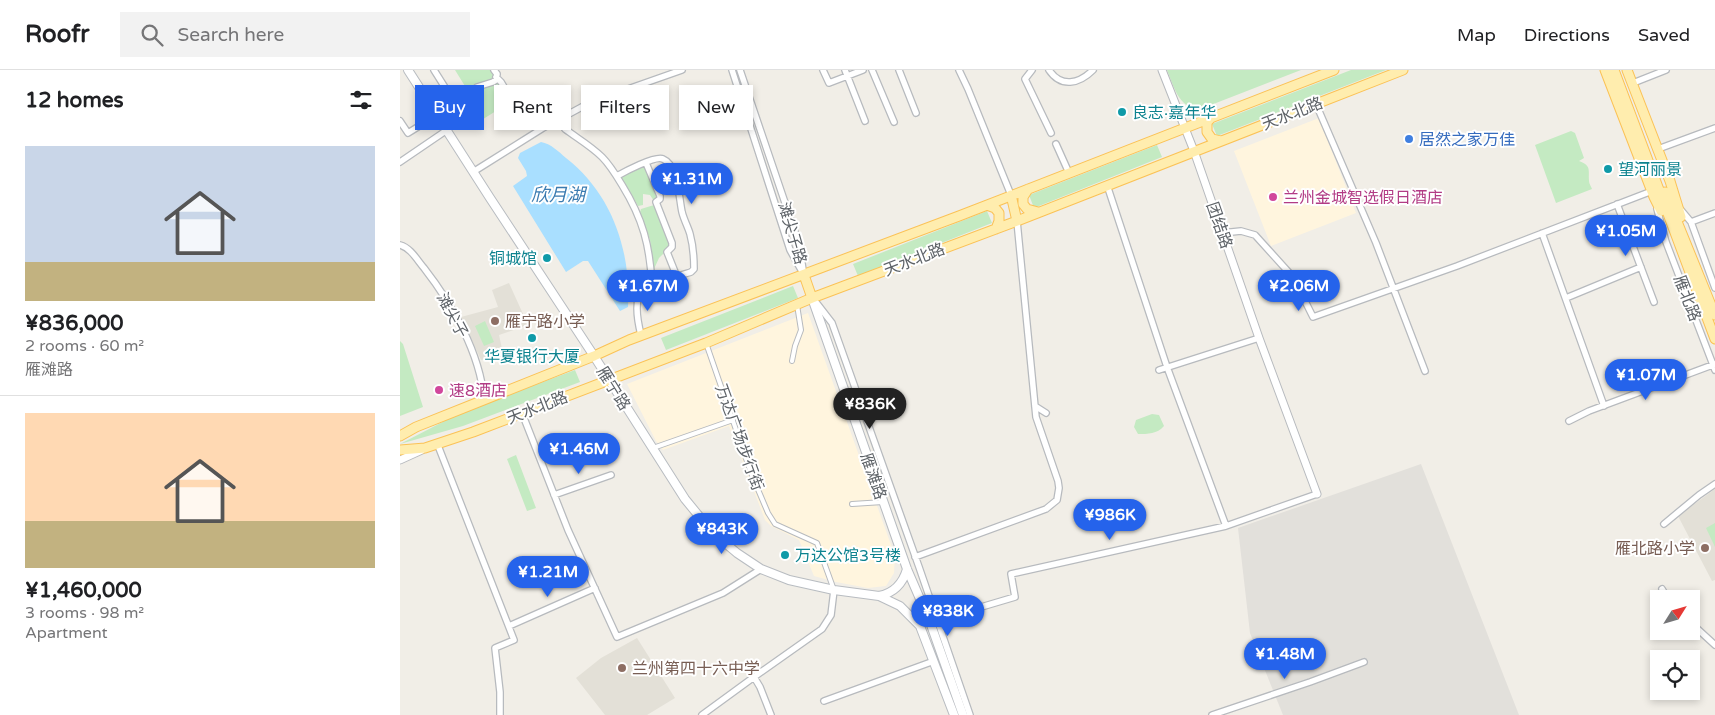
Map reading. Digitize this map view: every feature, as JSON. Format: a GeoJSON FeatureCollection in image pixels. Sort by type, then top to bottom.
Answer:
{"type":"FeatureCollection","features":[{"type":"Feature","properties":{"kind":"main road","name":"雁宁路"},"geometry":{"type":"LineString","coordinates":[[408,70],[418,85]]}},
{"type":"Feature","properties":{"kind":"main road","name":"天水北路"},"geometry":{"type":"LineString","coordinates":[[400,436],[416,427],[594,356],[641,335],[987,205],[1334,70]]}},
{"type":"Feature","properties":{"kind":"main road","name":"天水北路"},"geometry":{"type":"LineString","coordinates":[[400,450],[425,448],[473,432],[706,342],[812,298],[1039,212],[1402,70]]}},
{"type":"Feature","properties":{"kind":"main road"},"geometry":{"type":"LineString","coordinates":[[1604,70],[1656,188],[1681,239]]}},
{"type":"Feature","properties":{"kind":"main road"},"geometry":{"type":"LineString","coordinates":[[1614,70],[1656,188],[1681,239]]}},
{"type":"Feature","properties":{"kind":"main road"},"geometry":{"type":"LineString","coordinates":[[1620,70],[1656,188]]}},
{"type":"Feature","properties":{"kind":"main road"},"geometry":{"type":"LineString","coordinates":[[1627,70],[1678,207],[1681,239]]}},
{"type":"Feature","properties":{"kind":"main road"},"geometry":{"type":"LineString","coordinates":[[1211,117],[1207,122],[1206,132],[1212,139],[1221,141]]}},
{"type":"Feature","properties":{"kind":"main road","name":"雁宁路"},"geometry":{"type":"LineString","coordinates":[[447,130],[685,500],[712,532],[760,569],[789,580],[834,590],[879,596],[900,606],[920,626],[934,661]]}},
{"type":"Feature","properties":{"kind":"main road"},"geometry":{"type":"LineString","coordinates":[[1028,189],[1023,197],[1023,204],[1028,209],[1039,212]]}},
{"type":"Feature","properties":{"kind":"main road"},"geometry":{"type":"LineString","coordinates":[[1011,195],[1017,220]]}},
{"type":"Feature","properties":{"kind":"main road"},"geometry":{"type":"LineString","coordinates":[[987,205],[999,213],[1000,218],[996,228]]}},
{"type":"Feature","properties":{"kind":"main road","name":"雁北路"},"geometry":{"type":"LineString","coordinates":[[1681,239],[1715,315]]}},
{"type":"Feature","properties":{"kind":"main road","name":"雁北路"},"geometry":{"type":"LineString","coordinates":[[1681,239],[1715,340]]}},
{"type":"Feature","properties":{"kind":"main road"},"geometry":{"type":"LineString","coordinates":[[804,274],[812,298]]}},
{"type":"Feature","properties":{"kind":"main road","name":"雁滩路"},"geometry":{"type":"LineString","coordinates":[[812,298],[908,569],[933,621],[963,715]]}},
{"type":"Feature","properties":{"kind":"main road"},"geometry":{"type":"LineString","coordinates":[[879,596],[889,593],[897,587],[904,579],[908,569]]}},
{"type":"Feature","properties":{"kind":"main road"},"geometry":{"type":"LineString","coordinates":[[934,661],[954,715]]}},
{"type":"Feature","properties":{"kind":"street"},"geometry":{"type":"LineString","coordinates":[[434,70],[444,85]]}},
{"type":"Feature","properties":{"kind":"street"},"geometry":{"type":"LineString","coordinates":[[494,70],[496,77],[503,85]]}},
{"type":"Feature","properties":{"kind":"street"},"geometry":{"type":"LineString","coordinates":[[473,172],[542,128],[591,102],[682,70]]}},
{"type":"Feature","properties":{"kind":"street","name":"滩尖子路"},"geometry":{"type":"LineString","coordinates":[[732,70],[790,250],[804,274]]}},
{"type":"Feature","properties":{"kind":"street","name":"滩尖子路"},"geometry":{"type":"LineString","coordinates":[[740,70],[799,244],[804,274]]}},
{"type":"Feature","properties":{"kind":"street"},"geometry":{"type":"LineString","coordinates":[[823,70],[829,84],[846,73],[863,70]]}},
{"type":"Feature","properties":{"kind":"street"},"geometry":{"type":"LineString","coordinates":[[872,70],[894,122]]}},
{"type":"Feature","properties":{"kind":"street"},"geometry":{"type":"LineString","coordinates":[[899,70],[916,113]]}},
{"type":"Feature","properties":{"kind":"street"},"geometry":{"type":"LineString","coordinates":[[959,70],[1011,195]]}},
{"type":"Feature","properties":{"kind":"street"},"geometry":{"type":"LineString","coordinates":[[1032,70],[1025,79],[1051,133]]}},
{"type":"Feature","properties":{"kind":"street"},"geometry":{"type":"LineString","coordinates":[[1049,70],[1060,81],[1071,83],[1081,80],[1093,70]]}},
{"type":"Feature","properties":{"kind":"street","name":"团结路"},"geometry":{"type":"LineString","coordinates":[[1162,70],[1194,151],[1259,338],[1317,494]]}},
{"type":"Feature","properties":{"kind":"street"},"geometry":{"type":"LineString","coordinates":[[1632,83],[1666,70]]}},
{"type":"Feature","properties":{"kind":"street"},"geometry":{"type":"LineString","coordinates":[[846,73],[865,121]]}},
{"type":"Feature","properties":{"kind":"street"},"geometry":{"type":"LineString","coordinates":[[483,85],[493,82],[496,80],[496,77]]}},
{"type":"Feature","properties":{"kind":"street"},"geometry":{"type":"LineString","coordinates":[[1316,104],[1393,288],[1425,371]]}},
{"type":"Feature","properties":{"kind":"street"},"geometry":{"type":"LineString","coordinates":[[400,121],[408,134],[415,128]]}},
{"type":"Feature","properties":{"kind":"street"},"geometry":{"type":"LineString","coordinates":[[1658,149],[1715,128]]}},
{"type":"Feature","properties":{"kind":"street"},"geometry":{"type":"LineString","coordinates":[[400,162],[447,130]]}},
{"type":"Feature","properties":{"kind":"street"},"geometry":{"type":"LineString","coordinates":[[568,130],[601,156],[617,176],[634,204],[645,233],[651,264],[652,286]]}},
{"type":"Feature","properties":{"kind":"street"},"geometry":{"type":"LineString","coordinates":[[1056,144],[1069,173]]}},
{"type":"Feature","properties":{"kind":"street"},"geometry":{"type":"LineString","coordinates":[[617,176],[660,158],[665,159],[671,167],[680,189],[682,213],[691,236],[694,269],[678,277],[643,289],[639,296],[637,319],[641,335]]}},
{"type":"Feature","properties":{"kind":"street"},"geometry":{"type":"LineString","coordinates":[[646,163],[660,196],[660,199],[656,202],[672,243],[672,247],[667,252],[678,277]]}},
{"type":"Feature","properties":{"kind":"street"},"geometry":{"type":"LineString","coordinates":[[1107,185],[1166,367],[1226,526]]}},
{"type":"Feature","properties":{"kind":"street"},"geometry":{"type":"LineString","coordinates":[[1222,233],[1241,231],[1255,235],[1293,277],[1313,317],[1457,266],[1656,188]]}},
{"type":"Feature","properties":{"kind":"street","name":"雁北路"},"geometry":{"type":"LineString","coordinates":[[1656,188],[1666,242],[1714,366]]}},
{"type":"Feature","properties":{"kind":"street"},"geometry":{"type":"LineString","coordinates":[[1617,204],[1654,302]]}},
{"type":"Feature","properties":{"kind":"street","name":"雁北路"},"geometry":{"type":"LineString","coordinates":[[1678,207],[1691,222],[1715,288]]}},
{"type":"Feature","properties":{"kind":"street"},"geometry":{"type":"LineString","coordinates":[[1691,222],[1715,213]]}},
{"type":"Feature","properties":{"kind":"street"},"geometry":{"type":"LineString","coordinates":[[916,557],[1046,509],[1058,500],[1060,488],[1036,417],[1017,220]]}},
{"type":"Feature","properties":{"kind":"street"},"geometry":{"type":"LineString","coordinates":[[1542,233],[1604,406]]}},
{"type":"Feature","properties":{"kind":"street","name":"滩尖子"},"geometry":{"type":"LineString","coordinates":[[400,245],[410,251],[435,283],[456,317],[474,356],[483,388],[484,399]]}},
{"type":"Feature","properties":{"kind":"street"},"geometry":{"type":"LineString","coordinates":[[1566,298],[1641,267]]}},
{"type":"Feature","properties":{"kind":"street"},"geometry":{"type":"LineString","coordinates":[[812,298],[832,323],[916,557],[933,621],[970,715]]}},
{"type":"Feature","properties":{"kind":"street"},"geometry":{"type":"LineString","coordinates":[[792,361],[801,330],[797,304]]}},
{"type":"Feature","properties":{"kind":"street"},"geometry":{"type":"LineString","coordinates":[[1159,370],[1259,338]]}},
{"type":"Feature","properties":{"kind":"street","name":"万达广场步行街"},"geometry":{"type":"LineString","coordinates":[[706,342],[733,420],[771,519],[781,527],[817,543],[834,590]]}},
{"type":"Feature","properties":{"kind":"street"},"geometry":{"type":"LineString","coordinates":[[1569,421],[1589,410],[1714,366]]}},
{"type":"Feature","properties":{"kind":"street"},"geometry":{"type":"LineString","coordinates":[[1035,406],[1046,413]]}},
{"type":"Feature","properties":{"kind":"street"},"geometry":{"type":"LineString","coordinates":[[522,413],[568,530],[617,638],[723,594],[760,569]]}},
{"type":"Feature","properties":{"kind":"street"},"geometry":{"type":"LineString","coordinates":[[652,448],[733,420]]}},
{"type":"Feature","properties":{"kind":"street"},"geometry":{"type":"LineString","coordinates":[[400,432],[416,427]]}},
{"type":"Feature","properties":{"kind":"street"},"geometry":{"type":"LineString","coordinates":[[437,443],[514,640],[495,648],[500,692],[500,715]]}},
{"type":"Feature","properties":{"kind":"street"},"geometry":{"type":"LineString","coordinates":[[400,460],[425,448]]}},
{"type":"Feature","properties":{"kind":"street"},"geometry":{"type":"LineString","coordinates":[[554,494],[611,475]]}},
{"type":"Feature","properties":{"kind":"street"},"geometry":{"type":"LineString","coordinates":[[1664,524],[1715,484]]}},
{"type":"Feature","properties":{"kind":"street"},"geometry":{"type":"LineString","coordinates":[[933,621],[1015,597],[1011,574],[1226,526],[1317,494]]}},
{"type":"Feature","properties":{"kind":"street"},"geometry":{"type":"LineString","coordinates":[[852,504],[884,502]]}},
{"type":"Feature","properties":{"kind":"street"},"geometry":{"type":"LineString","coordinates":[[509,626],[595,588]]}},
{"type":"Feature","properties":{"kind":"street"},"geometry":{"type":"LineString","coordinates":[[702,715],[822,629],[831,615],[834,590]]}},
{"type":"Feature","properties":{"kind":"street"},"geometry":{"type":"LineString","coordinates":[[1700,631],[1715,645]]}},
{"type":"Feature","properties":{"kind":"street"},"geometry":{"type":"LineString","coordinates":[[824,701],[934,661]]}},
{"type":"Feature","properties":{"kind":"street"},"geometry":{"type":"LineString","coordinates":[[1212,715],[1364,662]]}},
{"type":"Feature","properties":{"kind":"street"},"geometry":{"type":"LineString","coordinates":[[754,677],[771,715]]}},
{"type":"Feature","properties":{"kind":"shaded area"},"geometry":{"type":"Polygon","coordinates":[[[1319,118],[1356,213],[1271,246],[1234,151],[1319,118]]]}},
{"type":"Feature","properties":{"kind":"shaded area","name":"雁宁路小学"},"geometry":{"type":"Polygon","coordinates":[[[509,283],[528,325],[499,335],[504,358],[481,360],[461,317],[498,307],[492,290],[509,283]]]}},
{"type":"Feature","properties":{"kind":"shaded area"},"geometry":{"type":"Polygon","coordinates":[[[808,313],[895,556],[894,573],[886,586],[868,588],[814,576],[799,540],[771,526],[765,520],[729,426],[663,450],[656,441],[627,384],[808,313]]]}},
{"type":"Feature","properties":{"kind":"shaded area"},"geometry":{"type":"Polygon","coordinates":[[[1421,464],[1519,715],[1283,715],[1250,633],[1238,528],[1421,464]]]}},
{"type":"Feature","properties":{"kind":"shaded area","name":"雁北路小学"},"geometry":{"type":"Polygon","coordinates":[[[1715,489],[1715,580],[1712,581],[1678,516],[1715,489]]]}},
{"type":"Feature","properties":{"kind":"shaded area","name":"兰州第四十六中学"},"geometry":{"type":"Polygon","coordinates":[[[637,638],[675,698],[647,715],[605,715],[576,678],[601,658],[637,638]]]}},
{"type":"Feature","properties":{"kind":"green space"},"geometry":{"type":"Polygon","coordinates":[[[455,70],[496,70],[504,85],[494,85],[494,112],[484,118],[484,85],[464,85],[455,70]]]}},
{"type":"Feature","properties":{"kind":"green space"},"geometry":{"type":"Polygon","coordinates":[[[1167,70],[1301,70],[1198,110],[1191,108],[1181,100],[1167,70]]]}},
{"type":"Feature","properties":{"kind":"green space"},"geometry":{"type":"Polygon","coordinates":[[[1351,70],[1386,70],[1217,136],[1212,124],[1351,70]]]}},
{"type":"Feature","properties":{"kind":"green space"},"geometry":{"type":"Polygon","coordinates":[[[1571,131],[1575,133],[1584,158],[1579,161],[1588,167],[1589,182],[1592,189],[1556,203],[1535,145],[1571,131]]]}},
{"type":"Feature","properties":{"kind":"green space"},"geometry":{"type":"Polygon","coordinates":[[[1157,145],[1162,157],[1034,208],[1029,195],[1157,145]]]}},
{"type":"Feature","properties":{"kind":"green space"},"geometry":{"type":"Polygon","coordinates":[[[645,165],[658,197],[654,201],[650,195],[643,194],[643,205],[638,206],[621,177],[645,165]]]}},
{"type":"Feature","properties":{"kind":"green space"},"geometry":{"type":"Polygon","coordinates":[[[655,205],[670,247],[659,258],[654,269],[650,240],[640,212],[641,209],[655,205]]]}},
{"type":"Feature","properties":{"kind":"green space"},"geometry":{"type":"Polygon","coordinates":[[[987,211],[992,223],[858,276],[853,264],[987,211]]]}},
{"type":"Feature","properties":{"kind":"green space"},"geometry":{"type":"Polygon","coordinates":[[[793,286],[798,298],[666,350],[661,338],[793,286]]]}},
{"type":"Feature","properties":{"kind":"green space"},"geometry":{"type":"Polygon","coordinates":[[[485,321],[494,342],[484,346],[475,326],[485,321]]]}},
{"type":"Feature","properties":{"kind":"green space"},"geometry":{"type":"Polygon","coordinates":[[[400,341],[403,344],[423,407],[400,416],[400,341]]]}},
{"type":"Feature","properties":{"kind":"green space"},"geometry":{"type":"Polygon","coordinates":[[[575,370],[580,382],[463,426],[400,444],[462,412],[575,370]]]}},
{"type":"Feature","properties":{"kind":"green space"},"geometry":{"type":"Polygon","coordinates":[[[1152,414],[1159,415],[1164,426],[1149,434],[1138,434],[1134,427],[1136,420],[1152,414]]]}},
{"type":"Feature","properties":{"kind":"green space"},"geometry":{"type":"Polygon","coordinates":[[[516,455],[536,508],[527,511],[507,459],[516,455]]]}},
{"type":"Feature","properties":{"kind":"green space"},"geometry":{"type":"Polygon","coordinates":[[[1715,523],[1715,547],[1706,528],[1715,523]]]}},
{"type":"Feature","properties":{"kind":"water","name":"欣月湖"},"geometry":{"type":"Polygon","coordinates":[[[541,142],[554,148],[582,172],[596,188],[607,206],[622,244],[626,265],[628,307],[620,311],[588,261],[583,261],[566,272],[513,186],[527,176],[518,158],[520,153],[541,142]]]}},
{"type":"Feature","properties":{"kind":"place","name":"良志·嘉年华"},"geometry":{"type":"Point","coordinates":[1122,112]}},
{"type":"Feature","properties":{"kind":"place","name":"居然之家万佳"},"geometry":{"type":"Point","coordinates":[1409,139]}},
{"type":"Feature","properties":{"kind":"place","name":"望河丽景"},"geometry":{"type":"Point","coordinates":[1608,169]}},
{"type":"Feature","properties":{"kind":"place","name":"兰州金城智选假日酒店"},"geometry":{"type":"Point","coordinates":[1273,197]}},
{"type":"Feature","properties":{"kind":"place","name":"铜城馆"},"geometry":{"type":"Point","coordinates":[547,258]}},
{"type":"Feature","properties":{"kind":"place","name":"雁宁路小学"},"geometry":{"type":"Point","coordinates":[495,321]}},
{"type":"Feature","properties":{"kind":"place","name":"华夏银行大厦"},"geometry":{"type":"Point","coordinates":[532,338]}},
{"type":"Feature","properties":{"kind":"place","name":"速8酒店"},"geometry":{"type":"Point","coordinates":[439,390]}},
{"type":"Feature","properties":{"kind":"place","name":"雁北路小学"},"geometry":{"type":"Point","coordinates":[1705,548]}},
{"type":"Feature","properties":{"kind":"place","name":"万达公馆3号楼"},"geometry":{"type":"Point","coordinates":[785,555]}},
{"type":"Feature","properties":{"kind":"place","name":"兰州第四十六中学"},"geometry":{"type":"Point","coordinates":[622,668]}}]}
